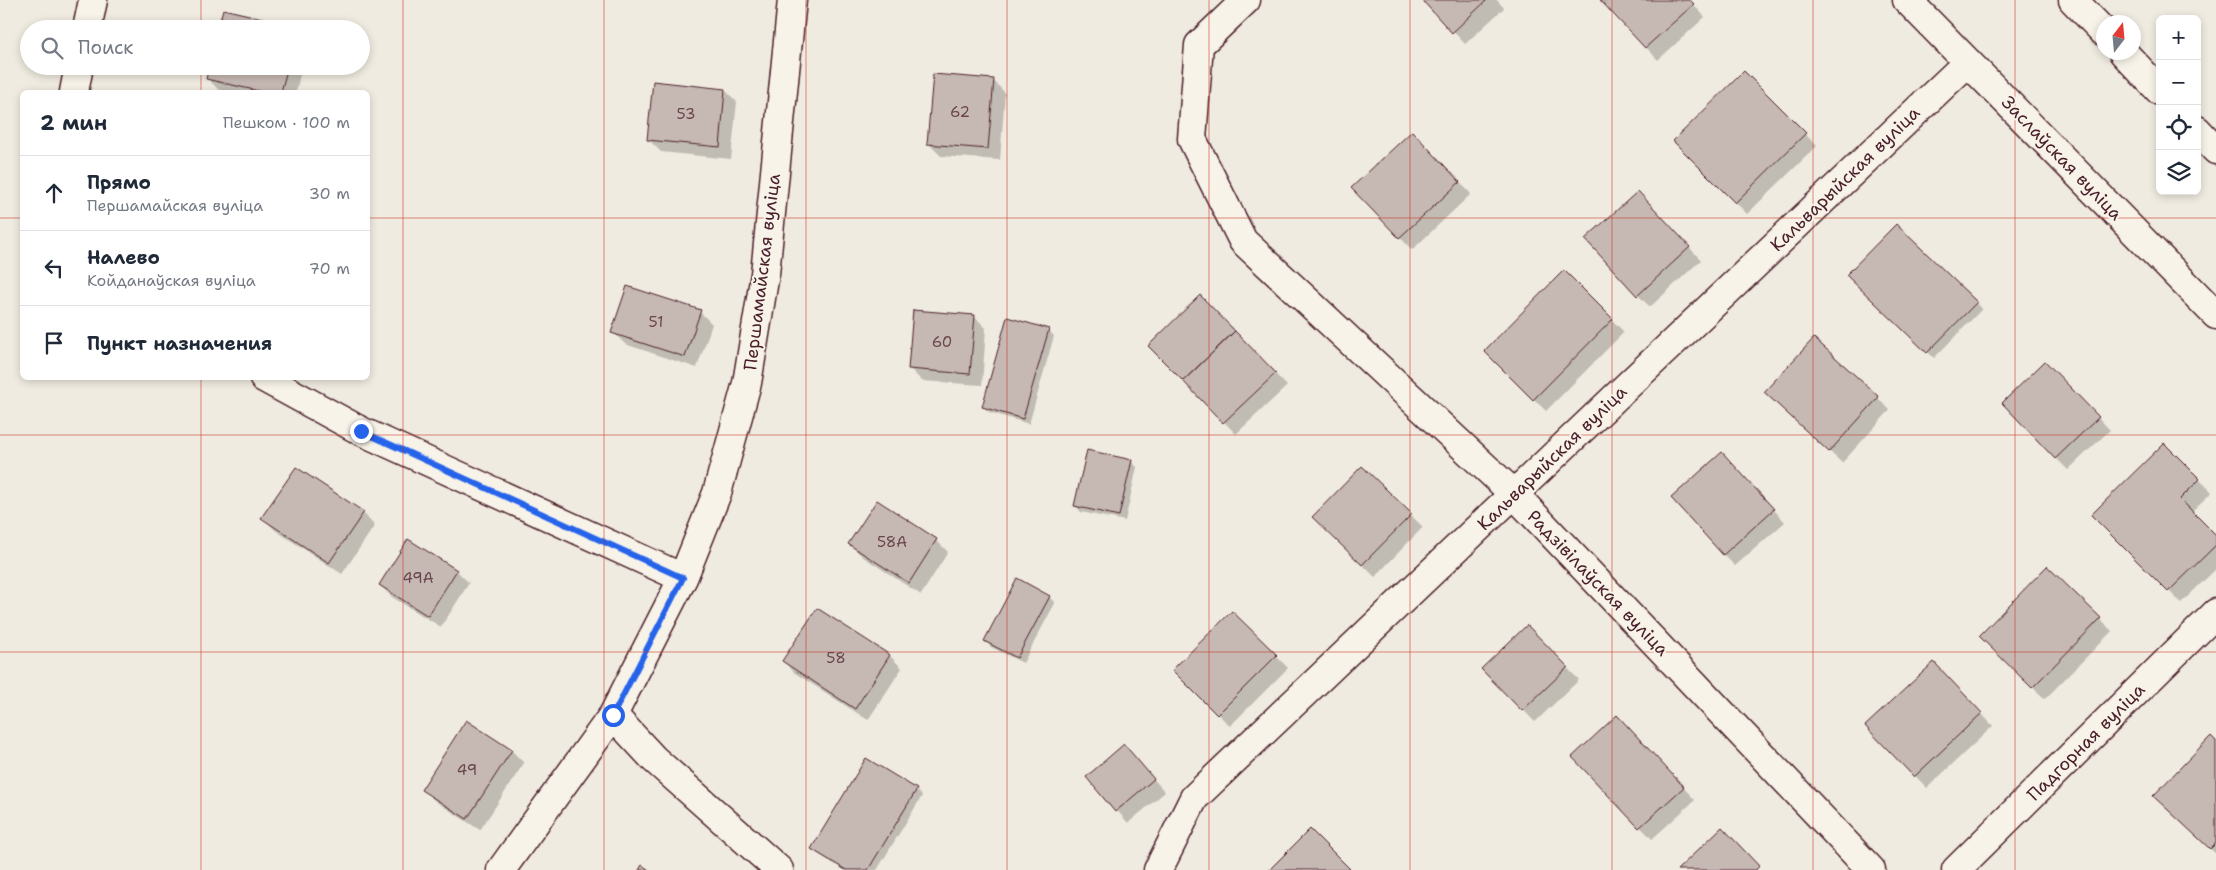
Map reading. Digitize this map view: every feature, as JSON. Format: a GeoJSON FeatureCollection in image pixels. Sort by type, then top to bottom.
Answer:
{"type":"FeatureCollection","features":[{"type":"Feature","properties":{"kind":"street"},"geometry":{"type":"LineString","coordinates":[[89,20],[93,0]]}},
{"type":"Feature","properties":{"kind":"street","name":"Першамайская вуліца"},"geometry":{"type":"LineString","coordinates":[[501,870],[613,715],[683,578],[717,493],[747,384],[765,274],[792,0]]}},
{"type":"Feature","properties":{"kind":"street","name":"Радзівілаўская вуліца"},"geometry":{"type":"LineString","coordinates":[[1246,0],[1200,45],[1192,140],[1243,241],[1514,494],[1871,870]]}},
{"type":"Feature","properties":{"kind":"street","name":"Заслаўская вуліца"},"geometry":{"type":"LineString","coordinates":[[1907,0],[2216,315]]}},
{"type":"Feature","properties":{"kind":"street"},"geometry":{"type":"LineString","coordinates":[[2073,0],[2096,24]]}},
{"type":"Feature","properties":{"kind":"street"},"geometry":{"type":"LineString","coordinates":[[2131,60],[2156,87]]}},
{"type":"Feature","properties":{"kind":"street","name":"Кальварыйская вуліца"},"geometry":{"type":"LineString","coordinates":[[1158,870],[1194,798],[1968,62]]}},
{"type":"Feature","properties":{"kind":"street"},"geometry":{"type":"LineString","coordinates":[[74,90],[77,75]]}},
{"type":"Feature","properties":{"kind":"street"},"geometry":{"type":"LineString","coordinates":[[2201,134],[2216,150]]}},
{"type":"Feature","properties":{"kind":"street"},"geometry":{"type":"LineString","coordinates":[[268,380],[361,431],[683,578]]}},
{"type":"Feature","properties":{"kind":"street","name":"Падгорная вуліца"},"geometry":{"type":"LineString","coordinates":[[1956,870],[2216,613]]}},
{"type":"Feature","properties":{"kind":"street"},"geometry":{"type":"LineString","coordinates":[[613,715],[654,759],[779,870]]}},
{"type":"Feature","properties":{"kind":"building"},"geometry":{"type":"Polygon","coordinates":[[[1422,0],[1487,0],[1452,33],[1422,0]]]}},
{"type":"Feature","properties":{"kind":"building"},"geometry":{"type":"Polygon","coordinates":[[[1600,0],[1690,0],[1694,4],[1645,48],[1600,0]]]}},
{"type":"Feature","properties":{"kind":"building"},"geometry":{"type":"Polygon","coordinates":[[[223,9],[271,20],[220,20],[223,9]]]}},
{"type":"Feature","properties":{"kind":"building"},"geometry":{"type":"Polygon","coordinates":[[[1744,71],[1806,133],[1735,203],[1673,141],[1744,71]]]}},
{"type":"Feature","properties":{"kind":"building"},"geometry":{"type":"Polygon","coordinates":[[[933,74],[994,79],[988,149],[927,144],[933,74]]]}},
{"type":"Feature","properties":{"kind":"building"},"geometry":{"type":"Polygon","coordinates":[[[207,75],[286,75],[282,90],[254,90],[206,79],[207,75]]]}},
{"type":"Feature","properties":{"kind":"building"},"geometry":{"type":"Polygon","coordinates":[[[653,81],[725,89],[720,147],[647,140],[653,81]]]}},
{"type":"Feature","properties":{"kind":"building"},"geometry":{"type":"Polygon","coordinates":[[[1412,131],[1460,182],[1399,238],[1351,188],[1412,131]]]}},
{"type":"Feature","properties":{"kind":"building"},"geometry":{"type":"Polygon","coordinates":[[[1638,191],[1690,247],[1637,296],[1585,239],[1638,191]]]}},
{"type":"Feature","properties":{"kind":"building"},"geometry":{"type":"Polygon","coordinates":[[[1896,224],[1977,302],[1927,353],[1846,275],[1896,224]]]}},
{"type":"Feature","properties":{"kind":"building"},"geometry":{"type":"Polygon","coordinates":[[[1564,270],[1613,319],[1533,400],[1484,351],[1564,270]]]}},
{"type":"Feature","properties":{"kind":"building"},"geometry":{"type":"Polygon","coordinates":[[[627,286],[701,310],[685,357],[611,333],[627,286]]]}},
{"type":"Feature","properties":{"kind":"building"},"geometry":{"type":"Polygon","coordinates":[[[1200,295],[1235,331],[1183,381],[1148,346],[1200,295]]]}},
{"type":"Feature","properties":{"kind":"building"},"geometry":{"type":"Polygon","coordinates":[[[913,310],[975,315],[970,374],[908,369],[913,310]]]}},
{"type":"Feature","properties":{"kind":"building"},"geometry":{"type":"Polygon","coordinates":[[[1007,317],[1049,329],[1023,419],[982,407],[1007,317]]]}},
{"type":"Feature","properties":{"kind":"building"},"geometry":{"type":"Polygon","coordinates":[[[1235,331],[1276,373],[1223,423],[1183,381],[1235,331]]]}},
{"type":"Feature","properties":{"kind":"building"},"geometry":{"type":"Polygon","coordinates":[[[1814,338],[1879,397],[1829,452],[1764,392],[1814,338]]]}},
{"type":"Feature","properties":{"kind":"building"},"geometry":{"type":"Polygon","coordinates":[[[2045,361],[2099,417],[2055,459],[2002,403],[2045,361]]]}},
{"type":"Feature","properties":{"kind":"building"},"geometry":{"type":"Polygon","coordinates":[[[2164,443],[2200,479],[2180,499],[2216,535],[2216,545],[2168,592],[2091,515],[2164,443]]]}},
{"type":"Feature","properties":{"kind":"building"},"geometry":{"type":"Polygon","coordinates":[[[1087,450],[1132,460],[1119,516],[1074,506],[1087,450]]]}},
{"type":"Feature","properties":{"kind":"building"},"geometry":{"type":"Polygon","coordinates":[[[1722,452],[1774,509],[1723,555],[1671,498],[1722,452]]]}},
{"type":"Feature","properties":{"kind":"building"},"geometry":{"type":"Polygon","coordinates":[[[1362,466],[1412,514],[1362,565],[1312,517],[1362,466]]]}},
{"type":"Feature","properties":{"kind":"building"},"geometry":{"type":"Polygon","coordinates":[[[296,467],[364,512],[329,563],[261,518],[296,467]]]}},
{"type":"Feature","properties":{"kind":"building"},"geometry":{"type":"Polygon","coordinates":[[[877,500],[937,539],[909,583],[848,544],[877,500]]]}},
{"type":"Feature","properties":{"kind":"building"},"geometry":{"type":"Polygon","coordinates":[[[408,539],[457,570],[428,616],[379,585],[408,539]]]}},
{"type":"Feature","properties":{"kind":"building"},"geometry":{"type":"Polygon","coordinates":[[[2047,566],[2101,618],[2032,688],[1979,636],[2047,566]]]}},
{"type":"Feature","properties":{"kind":"building"},"geometry":{"type":"Polygon","coordinates":[[[1017,578],[1050,596],[1017,658],[984,641],[1017,578]]]}},
{"type":"Feature","properties":{"kind":"building"},"geometry":{"type":"Polygon","coordinates":[[[817,608],[890,655],[855,709],[782,661],[817,608]]]}},
{"type":"Feature","properties":{"kind":"building"},"geometry":{"type":"Polygon","coordinates":[[[1232,611],[1277,655],[1217,715],[1172,670],[1232,611]]]}},
{"type":"Feature","properties":{"kind":"building"},"geometry":{"type":"Polygon","coordinates":[[[1527,625],[1568,667],[1522,711],[1481,669],[1527,625]]]}},
{"type":"Feature","properties":{"kind":"building"},"geometry":{"type":"Polygon","coordinates":[[[1934,662],[1982,713],[1914,777],[1865,726],[1934,662]]]}},
{"type":"Feature","properties":{"kind":"building"},"geometry":{"type":"Polygon","coordinates":[[[1617,715],[1684,787],[1639,828],[1572,757],[1617,715]]]}},
{"type":"Feature","properties":{"kind":"building"},"geometry":{"type":"Polygon","coordinates":[[[466,720],[512,750],[467,819],[421,790],[466,720]]]}},
{"type":"Feature","properties":{"kind":"building"},"geometry":{"type":"Polygon","coordinates":[[[2211,736],[2216,741],[2216,843],[2210,849],[2153,796],[2211,736]]]}},
{"type":"Feature","properties":{"kind":"building"},"geometry":{"type":"Polygon","coordinates":[[[1124,744],[1154,779],[1115,812],[1086,777],[1124,744]]]}},
{"type":"Feature","properties":{"kind":"building"},"geometry":{"type":"Polygon","coordinates":[[[866,758],[917,789],[868,870],[846,870],[811,849],[866,758]]]}},
{"type":"Feature","properties":{"kind":"building"},"geometry":{"type":"Polygon","coordinates":[[[1722,827],[1759,866],[1756,870],[1677,870],[1722,827]]]}},
{"type":"Feature","properties":{"kind":"building"},"geometry":{"type":"Polygon","coordinates":[[[1310,829],[1351,870],[1269,870],[1310,829]]]}},
{"type":"Feature","properties":{"kind":"building"},"geometry":{"type":"Polygon","coordinates":[[[642,865],[649,870],[639,870],[642,865]]]}},
{"type":"Feature","properties":{"kind":"route"},"geometry":{"type":"LineString","coordinates":[[361,431],[683,578],[613,715]]}}]}
